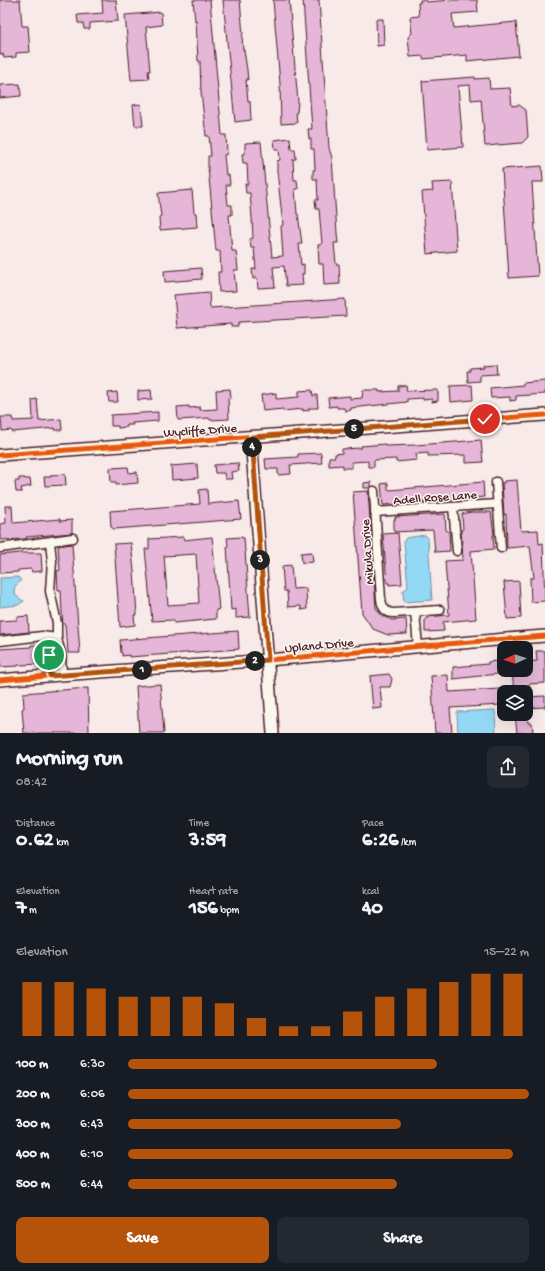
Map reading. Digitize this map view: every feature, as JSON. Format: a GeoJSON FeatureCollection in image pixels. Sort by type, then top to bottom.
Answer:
{"type":"FeatureCollection","features":[{"type":"Feature","properties":{"kind":"street","name":"Wycliffe Drive"},"geometry":{"type":"LineString","coordinates":[[0,455],[545,414]]}},
{"type":"Feature","properties":{"kind":"street"},"geometry":{"type":"LineString","coordinates":[[252,437],[273,733]]}},
{"type":"Feature","properties":{"kind":"street"},"geometry":{"type":"LineString","coordinates":[[496,482],[501,548]]}},
{"type":"Feature","properties":{"kind":"street","name":"Mikula Drive"},"geometry":{"type":"LineString","coordinates":[[374,491],[382,605],[386,611],[394,613],[415,612]]}},
{"type":"Feature","properties":{"kind":"street","name":"Adell Rose Lane"},"geometry":{"type":"LineString","coordinates":[[375,512],[497,504]]}},
{"type":"Feature","properties":{"kind":"street"},"geometry":{"type":"LineString","coordinates":[[454,507],[457,551]]}},
{"type":"Feature","properties":{"kind":"street"},"geometry":{"type":"LineString","coordinates":[[0,548],[73,538]]}},
{"type":"Feature","properties":{"kind":"street"},"geometry":{"type":"LineString","coordinates":[[50,542],[52,561],[50,591],[57,622],[57,638],[62,654],[62,675]]}},
{"type":"Feature","properties":{"kind":"street"},"geometry":{"type":"LineString","coordinates":[[418,647],[415,612],[440,610]]}},
{"type":"Feature","properties":{"kind":"street"},"geometry":{"type":"LineString","coordinates":[[0,641],[42,636],[57,638]]}},
{"type":"Feature","properties":{"kind":"street","name":"Upland Drive"},"geometry":{"type":"LineString","coordinates":[[0,680],[268,660],[484,640],[545,636]]}},
{"type":"Feature","properties":{"kind":"street"},"geometry":{"type":"LineString","coordinates":[[50,676],[49,655],[57,638]]}},
{"type":"Feature","properties":{"kind":"water"},"geometry":{"type":"Polygon","coordinates":[[[425,535],[428,538],[432,600],[404,602],[403,591],[408,587],[404,541],[406,538],[425,535]]]}},
{"type":"Feature","properties":{"kind":"water"},"geometry":{"type":"Polygon","coordinates":[[[18,577],[21,581],[15,586],[15,593],[19,599],[24,601],[18,605],[0,607],[0,578],[18,577]]]}},
{"type":"Feature","properties":{"kind":"water"},"geometry":{"type":"Polygon","coordinates":[[[495,710],[496,733],[458,733],[457,712],[495,710]]]}},
{"type":"Feature","properties":{"kind":"building"},"geometry":{"type":"Polygon","coordinates":[[[0,0],[20,0],[22,26],[28,26],[30,52],[16,53],[16,57],[4,58],[3,54],[0,54],[0,0]]]}},
{"type":"Feature","properties":{"kind":"building"},"geometry":{"type":"Polygon","coordinates":[[[102,0],[116,0],[118,21],[90,23],[90,29],[84,29],[83,23],[78,23],[77,15],[103,13],[102,0]]]}},
{"type":"Feature","properties":{"kind":"building"},"geometry":{"type":"Polygon","coordinates":[[[193,0],[210,0],[222,135],[226,135],[227,154],[224,155],[226,175],[229,175],[230,185],[226,185],[228,205],[232,205],[232,215],[229,215],[232,251],[236,251],[238,270],[234,270],[236,291],[219,292],[218,272],[221,272],[220,251],[216,251],[208,167],[208,156],[211,156],[209,136],[206,136],[193,0]]]}},
{"type":"Feature","properties":{"kind":"building"},"geometry":{"type":"Polygon","coordinates":[[[223,0],[240,0],[243,50],[247,70],[248,80],[246,80],[248,101],[250,101],[251,120],[235,122],[223,0]]]}},
{"type":"Feature","properties":{"kind":"building"},"geometry":{"type":"Polygon","coordinates":[[[273,0],[289,0],[298,102],[296,112],[297,123],[281,124],[280,84],[273,0]]]}},
{"type":"Feature","properties":{"kind":"building"},"geometry":{"type":"Polygon","coordinates":[[[303,0],[319,0],[329,148],[332,158],[338,243],[334,243],[336,264],[339,264],[340,284],[324,285],[323,264],[319,264],[318,245],[322,244],[319,209],[316,209],[315,200],[318,200],[317,179],[313,179],[313,170],[315,170],[314,149],[311,149],[311,139],[309,139],[308,129],[312,129],[303,0]]]}},
{"type":"Feature","properties":{"kind":"building"},"geometry":{"type":"Polygon","coordinates":[[[420,0],[426,0],[426,2],[477,0],[478,12],[452,14],[454,28],[516,22],[519,56],[467,61],[467,55],[423,59],[423,56],[410,57],[408,37],[412,33],[410,17],[419,16],[418,3],[420,3],[420,0]]]}},
{"type":"Feature","properties":{"kind":"building"},"geometry":{"type":"Polygon","coordinates":[[[161,12],[162,25],[146,27],[150,71],[148,71],[149,79],[131,80],[125,15],[161,12]]]}},
{"type":"Feature","properties":{"kind":"building"},"geometry":{"type":"Polygon","coordinates":[[[376,19],[383,19],[384,45],[377,46],[376,19]]]}},
{"type":"Feature","properties":{"kind":"building"},"geometry":{"type":"Polygon","coordinates":[[[475,77],[475,79],[489,78],[490,89],[510,88],[512,106],[519,105],[526,110],[528,137],[522,143],[485,146],[481,99],[471,100],[470,85],[458,86],[463,147],[427,150],[422,81],[475,77]]]}},
{"type":"Feature","properties":{"kind":"building"},"geometry":{"type":"Polygon","coordinates":[[[20,84],[21,96],[0,98],[0,85],[20,84]]]}},
{"type":"Feature","properties":{"kind":"building"},"geometry":{"type":"Polygon","coordinates":[[[141,104],[143,126],[135,126],[133,105],[141,104]]]}},
{"type":"Feature","properties":{"kind":"building"},"geometry":{"type":"Polygon","coordinates":[[[290,138],[291,149],[295,149],[296,159],[293,159],[294,180],[297,180],[298,189],[295,189],[302,244],[299,244],[301,265],[304,264],[304,274],[302,274],[303,285],[286,286],[284,266],[273,267],[275,287],[258,288],[257,278],[253,279],[252,269],[256,269],[254,248],[251,248],[250,239],[253,238],[250,193],[246,193],[245,184],[248,184],[247,163],[243,163],[242,154],[245,154],[245,143],[261,142],[272,257],[283,256],[281,226],[283,225],[277,171],[277,161],[280,160],[279,149],[275,149],[274,140],[290,138]]]}},
{"type":"Feature","properties":{"kind":"building"},"geometry":{"type":"Polygon","coordinates":[[[542,166],[543,182],[532,182],[538,276],[509,278],[502,169],[542,166]]]}},
{"type":"Feature","properties":{"kind":"building"},"geometry":{"type":"Polygon","coordinates":[[[452,182],[457,251],[427,254],[422,192],[433,191],[432,183],[452,182]]]}},
{"type":"Feature","properties":{"kind":"building"},"geometry":{"type":"Polygon","coordinates":[[[192,190],[197,227],[160,230],[159,217],[161,216],[158,193],[192,190]]]}},
{"type":"Feature","properties":{"kind":"building"},"geometry":{"type":"Polygon","coordinates":[[[201,268],[202,279],[165,282],[164,271],[201,268]]]}},
{"type":"Feature","properties":{"kind":"building"},"geometry":{"type":"Polygon","coordinates":[[[209,292],[210,308],[345,299],[346,316],[240,322],[238,323],[238,327],[231,327],[231,324],[177,328],[174,295],[209,292]]]}},
{"type":"Feature","properties":{"kind":"building"},"geometry":{"type":"Polygon","coordinates":[[[496,364],[497,374],[480,375],[480,381],[468,382],[467,371],[470,371],[470,368],[496,364]]]}},
{"type":"Feature","properties":{"kind":"building"},"geometry":{"type":"Polygon","coordinates":[[[545,381],[545,394],[516,396],[516,400],[510,401],[510,397],[491,398],[490,388],[545,381]]]}},
{"type":"Feature","properties":{"kind":"building"},"geometry":{"type":"Polygon","coordinates":[[[406,385],[407,391],[438,390],[438,401],[432,402],[432,399],[423,400],[423,398],[407,399],[407,402],[351,408],[351,410],[345,411],[344,408],[337,408],[337,406],[329,407],[328,398],[350,396],[350,399],[362,398],[363,390],[379,390],[379,392],[398,391],[398,386],[406,385]]]}},
{"type":"Feature","properties":{"kind":"building"},"geometry":{"type":"Polygon","coordinates":[[[472,385],[473,400],[451,402],[450,386],[472,385]]]}},
{"type":"Feature","properties":{"kind":"building"},"geometry":{"type":"Polygon","coordinates":[[[230,389],[231,398],[228,398],[229,419],[210,420],[209,418],[178,420],[177,407],[200,407],[200,410],[217,409],[216,390],[230,389]]]}},
{"type":"Feature","properties":{"kind":"building"},"geometry":{"type":"Polygon","coordinates":[[[151,390],[152,399],[138,400],[138,391],[151,390]]]}},
{"type":"Feature","properties":{"kind":"building"},"geometry":{"type":"Polygon","coordinates":[[[312,390],[313,396],[317,395],[318,408],[309,408],[309,410],[303,411],[303,409],[283,411],[283,409],[263,411],[261,395],[276,393],[276,399],[299,397],[299,391],[312,390]]]}},
{"type":"Feature","properties":{"kind":"building"},"geometry":{"type":"Polygon","coordinates":[[[117,392],[118,402],[109,402],[108,393],[117,392]]]}},
{"type":"Feature","properties":{"kind":"building"},"geometry":{"type":"Polygon","coordinates":[[[37,399],[39,421],[61,419],[62,430],[55,430],[55,428],[12,432],[11,430],[2,431],[1,417],[12,417],[13,421],[33,420],[32,400],[37,399]]]}},
{"type":"Feature","properties":{"kind":"building"},"geometry":{"type":"Polygon","coordinates":[[[158,412],[158,421],[132,423],[133,425],[118,428],[118,426],[111,426],[111,415],[158,412]]]}},
{"type":"Feature","properties":{"kind":"building"},"geometry":{"type":"Polygon","coordinates":[[[481,440],[483,462],[466,463],[466,455],[428,456],[428,453],[416,454],[417,460],[396,462],[396,459],[374,460],[374,467],[368,467],[368,461],[352,462],[352,468],[343,468],[343,465],[329,466],[329,457],[335,457],[335,454],[342,453],[342,449],[361,448],[361,446],[385,444],[385,446],[416,445],[481,440]]]}},
{"type":"Feature","properties":{"kind":"building"},"geometry":{"type":"Polygon","coordinates":[[[321,453],[322,463],[290,465],[291,474],[278,475],[278,469],[266,469],[265,459],[298,457],[298,454],[321,453]]]}},
{"type":"Feature","properties":{"kind":"building"},"geometry":{"type":"Polygon","coordinates":[[[238,463],[239,471],[231,472],[232,479],[225,479],[224,473],[215,473],[214,465],[238,463]]]}},
{"type":"Feature","properties":{"kind":"building"},"geometry":{"type":"Polygon","coordinates":[[[197,464],[198,478],[172,480],[171,466],[197,464]]]}},
{"type":"Feature","properties":{"kind":"building"},"geometry":{"type":"Polygon","coordinates":[[[128,467],[129,473],[137,472],[138,483],[116,485],[116,482],[111,482],[110,468],[128,467]]]}},
{"type":"Feature","properties":{"kind":"building"},"geometry":{"type":"Polygon","coordinates":[[[65,474],[66,485],[45,486],[44,477],[65,474]]]}},
{"type":"Feature","properties":{"kind":"building"},"geometry":{"type":"Polygon","coordinates":[[[19,478],[30,479],[31,486],[21,488],[22,492],[16,492],[15,481],[19,481],[19,478]]]}},
{"type":"Feature","properties":{"kind":"building"},"geometry":{"type":"Polygon","coordinates":[[[517,480],[521,531],[538,530],[539,544],[543,543],[545,601],[531,602],[530,578],[534,578],[530,546],[507,548],[506,514],[504,515],[502,483],[504,483],[504,481],[517,480]]]}},
{"type":"Feature","properties":{"kind":"building"},"geometry":{"type":"Polygon","coordinates":[[[371,482],[370,488],[364,488],[364,483],[371,482]]]}},
{"type":"Feature","properties":{"kind":"building"},"geometry":{"type":"Polygon","coordinates":[[[483,482],[484,497],[383,505],[381,484],[388,483],[388,489],[390,490],[483,482]]]}},
{"type":"Feature","properties":{"kind":"building"},"geometry":{"type":"Polygon","coordinates":[[[207,489],[208,504],[239,501],[241,519],[114,529],[111,527],[110,511],[200,504],[199,490],[207,489]]]}},
{"type":"Feature","properties":{"kind":"building"},"geometry":{"type":"Polygon","coordinates":[[[368,491],[376,608],[382,616],[392,620],[406,619],[407,634],[388,635],[373,629],[362,613],[353,492],[368,491]]]}},
{"type":"Feature","properties":{"kind":"building"},"geometry":{"type":"Polygon","coordinates":[[[5,506],[12,506],[13,523],[60,519],[60,521],[72,520],[72,533],[26,537],[27,539],[0,540],[0,524],[6,523],[5,506]]]}},
{"type":"Feature","properties":{"kind":"building"},"geometry":{"type":"Polygon","coordinates":[[[471,512],[491,512],[494,535],[494,549],[471,551],[476,619],[443,622],[444,631],[425,632],[425,619],[427,619],[427,617],[449,615],[445,561],[463,560],[461,530],[463,529],[462,514],[471,512]]]}},
{"type":"Feature","properties":{"kind":"building"},"geometry":{"type":"Polygon","coordinates":[[[445,514],[446,530],[449,532],[450,551],[435,552],[433,530],[394,532],[395,517],[445,514]]]}},
{"type":"Feature","properties":{"kind":"building"},"geometry":{"type":"Polygon","coordinates":[[[398,533],[402,584],[389,585],[389,583],[387,583],[383,534],[398,533]]]}},
{"type":"Feature","properties":{"kind":"building"},"geometry":{"type":"Polygon","coordinates":[[[183,537],[184,540],[212,537],[219,609],[216,610],[216,619],[174,623],[173,620],[152,621],[145,549],[149,549],[149,539],[183,537]],[[196,554],[164,556],[168,605],[199,603],[196,554]]]}},
{"type":"Feature","properties":{"kind":"building"},"geometry":{"type":"Polygon","coordinates":[[[227,538],[244,538],[250,617],[236,618],[236,609],[231,610],[227,538]]]}},
{"type":"Feature","properties":{"kind":"building"},"geometry":{"type":"Polygon","coordinates":[[[131,543],[137,615],[134,615],[135,625],[120,627],[114,544],[131,543]]]}},
{"type":"Feature","properties":{"kind":"building"},"geometry":{"type":"Polygon","coordinates":[[[72,544],[80,653],[68,653],[65,624],[63,624],[61,590],[58,590],[57,571],[60,570],[58,546],[72,544]]]}},
{"type":"Feature","properties":{"kind":"building"},"geometry":{"type":"Polygon","coordinates":[[[312,552],[313,562],[302,563],[301,553],[312,552]]]}},
{"type":"Feature","properties":{"kind":"building"},"geometry":{"type":"Polygon","coordinates":[[[41,553],[42,571],[32,572],[31,569],[18,570],[18,572],[0,573],[0,555],[41,553]]]}},
{"type":"Feature","properties":{"kind":"building"},"geometry":{"type":"Polygon","coordinates":[[[291,565],[293,589],[306,588],[307,609],[301,610],[301,606],[288,607],[287,591],[284,591],[282,566],[291,565]]]}},
{"type":"Feature","properties":{"kind":"building"},"geometry":{"type":"Polygon","coordinates":[[[519,581],[521,618],[507,619],[504,582],[519,581]]]}},
{"type":"Feature","properties":{"kind":"building"},"geometry":{"type":"Polygon","coordinates":[[[28,616],[29,632],[0,635],[0,621],[17,620],[17,617],[28,616]]]}},
{"type":"Feature","properties":{"kind":"building"},"geometry":{"type":"Polygon","coordinates":[[[238,631],[239,649],[129,657],[129,655],[122,656],[121,653],[120,640],[238,631]]]}},
{"type":"Feature","properties":{"kind":"building"},"geometry":{"type":"Polygon","coordinates":[[[31,645],[41,645],[44,664],[0,667],[0,649],[31,647],[31,645]]]}},
{"type":"Feature","properties":{"kind":"building"},"geometry":{"type":"Polygon","coordinates":[[[536,651],[545,651],[545,683],[513,685],[513,677],[533,677],[533,661],[537,661],[536,651]]]}},
{"type":"Feature","properties":{"kind":"building"},"geometry":{"type":"Polygon","coordinates":[[[497,661],[497,674],[453,679],[453,667],[488,664],[488,662],[497,661]]]}},
{"type":"Feature","properties":{"kind":"building"},"geometry":{"type":"Polygon","coordinates":[[[389,674],[392,679],[390,687],[380,687],[382,708],[373,709],[370,676],[389,674]]]}},
{"type":"Feature","properties":{"kind":"building"},"geometry":{"type":"Polygon","coordinates":[[[448,675],[449,692],[497,689],[497,705],[450,708],[452,733],[435,733],[431,676],[448,675]]]}},
{"type":"Feature","properties":{"kind":"building"},"geometry":{"type":"Polygon","coordinates":[[[160,684],[164,733],[139,733],[136,686],[160,684]]]}},
{"type":"Feature","properties":{"kind":"building"},"geometry":{"type":"Polygon","coordinates":[[[88,688],[89,733],[24,733],[22,709],[24,708],[23,693],[88,688]]]}},
{"type":"Feature","properties":{"kind":"building"},"geometry":{"type":"Polygon","coordinates":[[[545,696],[545,707],[533,708],[533,697],[545,696]]]}},
{"type":"Feature","properties":{"kind":"building"},"geometry":{"type":"Polygon","coordinates":[[[516,721],[528,721],[528,723],[532,723],[533,732],[517,733],[516,721]]]}},
{"type":"Feature","properties":{"kind":"cycle path"},"geometry":{"type":"LineString","coordinates":[[0,455],[545,415]]}},
{"type":"Feature","properties":{"kind":"cycle path"},"geometry":{"type":"LineString","coordinates":[[0,680],[268,660],[545,636]]}},
{"type":"Feature","properties":{"kind":"route"},"geometry":{"type":"LineString","coordinates":[[49,655],[50,676],[268,660],[252,437],[485,419]]}}]}
